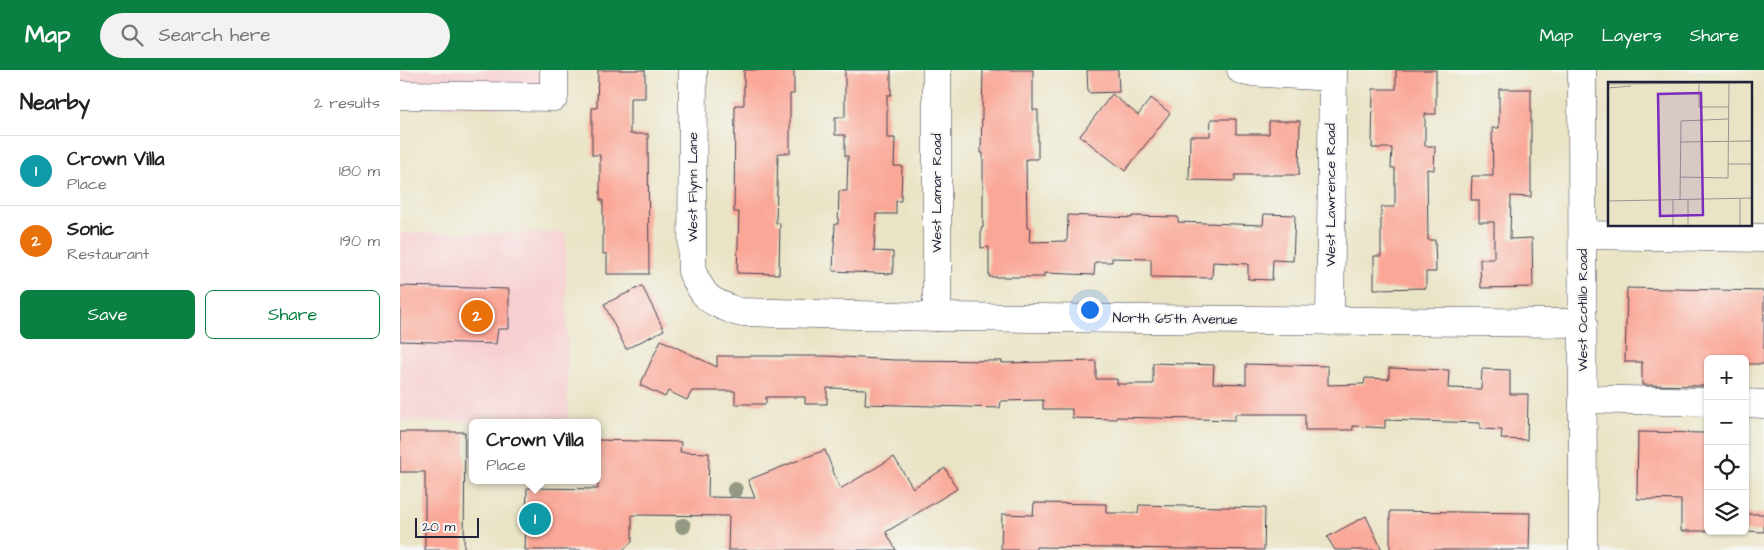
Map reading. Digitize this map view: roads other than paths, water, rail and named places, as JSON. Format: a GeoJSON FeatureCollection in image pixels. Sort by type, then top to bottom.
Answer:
{"type":"FeatureCollection","features":[{"type":"Feature","properties":{"kind":"street"},"geometry":{"type":"LineString","coordinates":[[400,95],[554,97],[554,70]]}},
{"type":"Feature","properties":{"kind":"street","name":"West Flynn Lane"},"geometry":{"type":"LineString","coordinates":[[693,70],[692,272],[701,290],[709,300]]}},
{"type":"Feature","properties":{"kind":"street","name":"West Lamar Road"},"geometry":{"type":"LineString","coordinates":[[937,70],[937,317]]}},
{"type":"Feature","properties":{"kind":"street"},"geometry":{"type":"LineString","coordinates":[[1241,70],[1246,72],[1332,73]]}},
{"type":"Feature","properties":{"kind":"street","name":"West Ocotillo Road"},"geometry":{"type":"LineString","coordinates":[[1582,70],[1584,550]]}},
{"type":"Feature","properties":{"kind":"street","name":"West Lawrence Road"},"geometry":{"type":"LineString","coordinates":[[1330,321],[1332,73]]}},
{"type":"Feature","properties":{"kind":"street"},"geometry":{"type":"LineString","coordinates":[[1583,235],[1764,238]]}},
{"type":"Feature","properties":{"kind":"street","name":"North 65th Avenue"},"geometry":{"type":"LineString","coordinates":[[709,300],[738,312],[937,317],[1583,323]]}},
{"type":"Feature","properties":{"kind":"street"},"geometry":{"type":"LineString","coordinates":[[1583,399],[1704,402]]}},
{"type":"Feature","properties":{"kind":"street"},"geometry":{"type":"LineString","coordinates":[[1749,403],[1764,404]]}},
{"type":"Feature","properties":{"kind":"place","name":"Sonic"},"geometry":{"type":"Point","coordinates":[477,316]}},
{"type":"Feature","properties":{"kind":"place","name":"Crown Villa"},"geometry":{"type":"Point","coordinates":[535,519]}}]}
